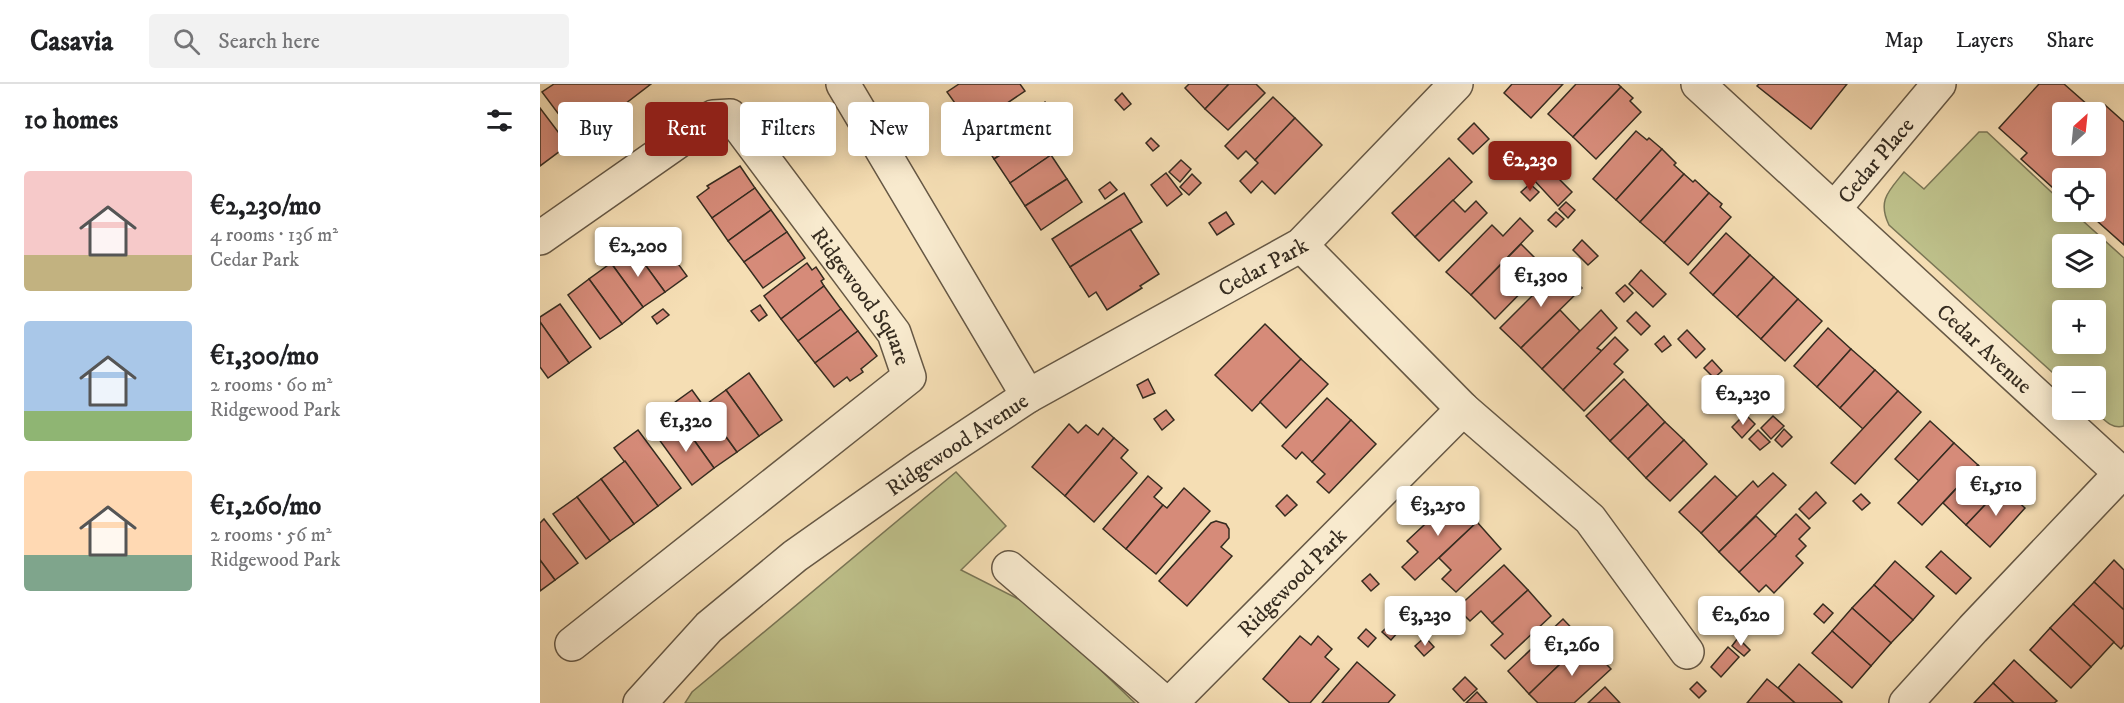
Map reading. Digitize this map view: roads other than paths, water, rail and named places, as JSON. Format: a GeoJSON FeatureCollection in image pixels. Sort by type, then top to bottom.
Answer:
{"type":"FeatureCollection","features":[{"type":"Feature","properties":{"kind":"street","name":"Ridgewood Avenue"},"geometry":{"type":"LineString","coordinates":[[640,703],[709,627],[795,556],[928,462],[1028,396],[843,84]]}},
{"type":"Feature","properties":{"kind":"street","name":"Cedar Park"},"geometry":{"type":"LineString","coordinates":[[1028,396],[1301,245],[1456,84]]}},
{"type":"Feature","properties":{"kind":"street","name":"Cedar Avenue"},"geometry":{"type":"LineString","coordinates":[[1698,84],[2121,468],[1906,703]]}},
{"type":"Feature","properties":{"kind":"street","name":"Cedar Place"},"geometry":{"type":"LineString","coordinates":[[1834,209],[1939,84]]}},
{"type":"Feature","properties":{"kind":"street","name":"Ridgewood Square"},"geometry":{"type":"LineString","coordinates":[[540,238],[713,117],[730,116],[894,333],[909,377],[572,644]]}},
{"type":"Feature","properties":{"kind":"street"},"geometry":{"type":"LineString","coordinates":[[1301,245],[1463,410],[1590,519],[1687,652]]}},
{"type":"Feature","properties":{"kind":"street","name":"Ridgewood Park"},"geometry":{"type":"LineString","coordinates":[[1171,703],[1463,410]]}},
{"type":"Feature","properties":{"kind":"street"},"geometry":{"type":"LineString","coordinates":[[1009,568],[1165,703]]}}]}
